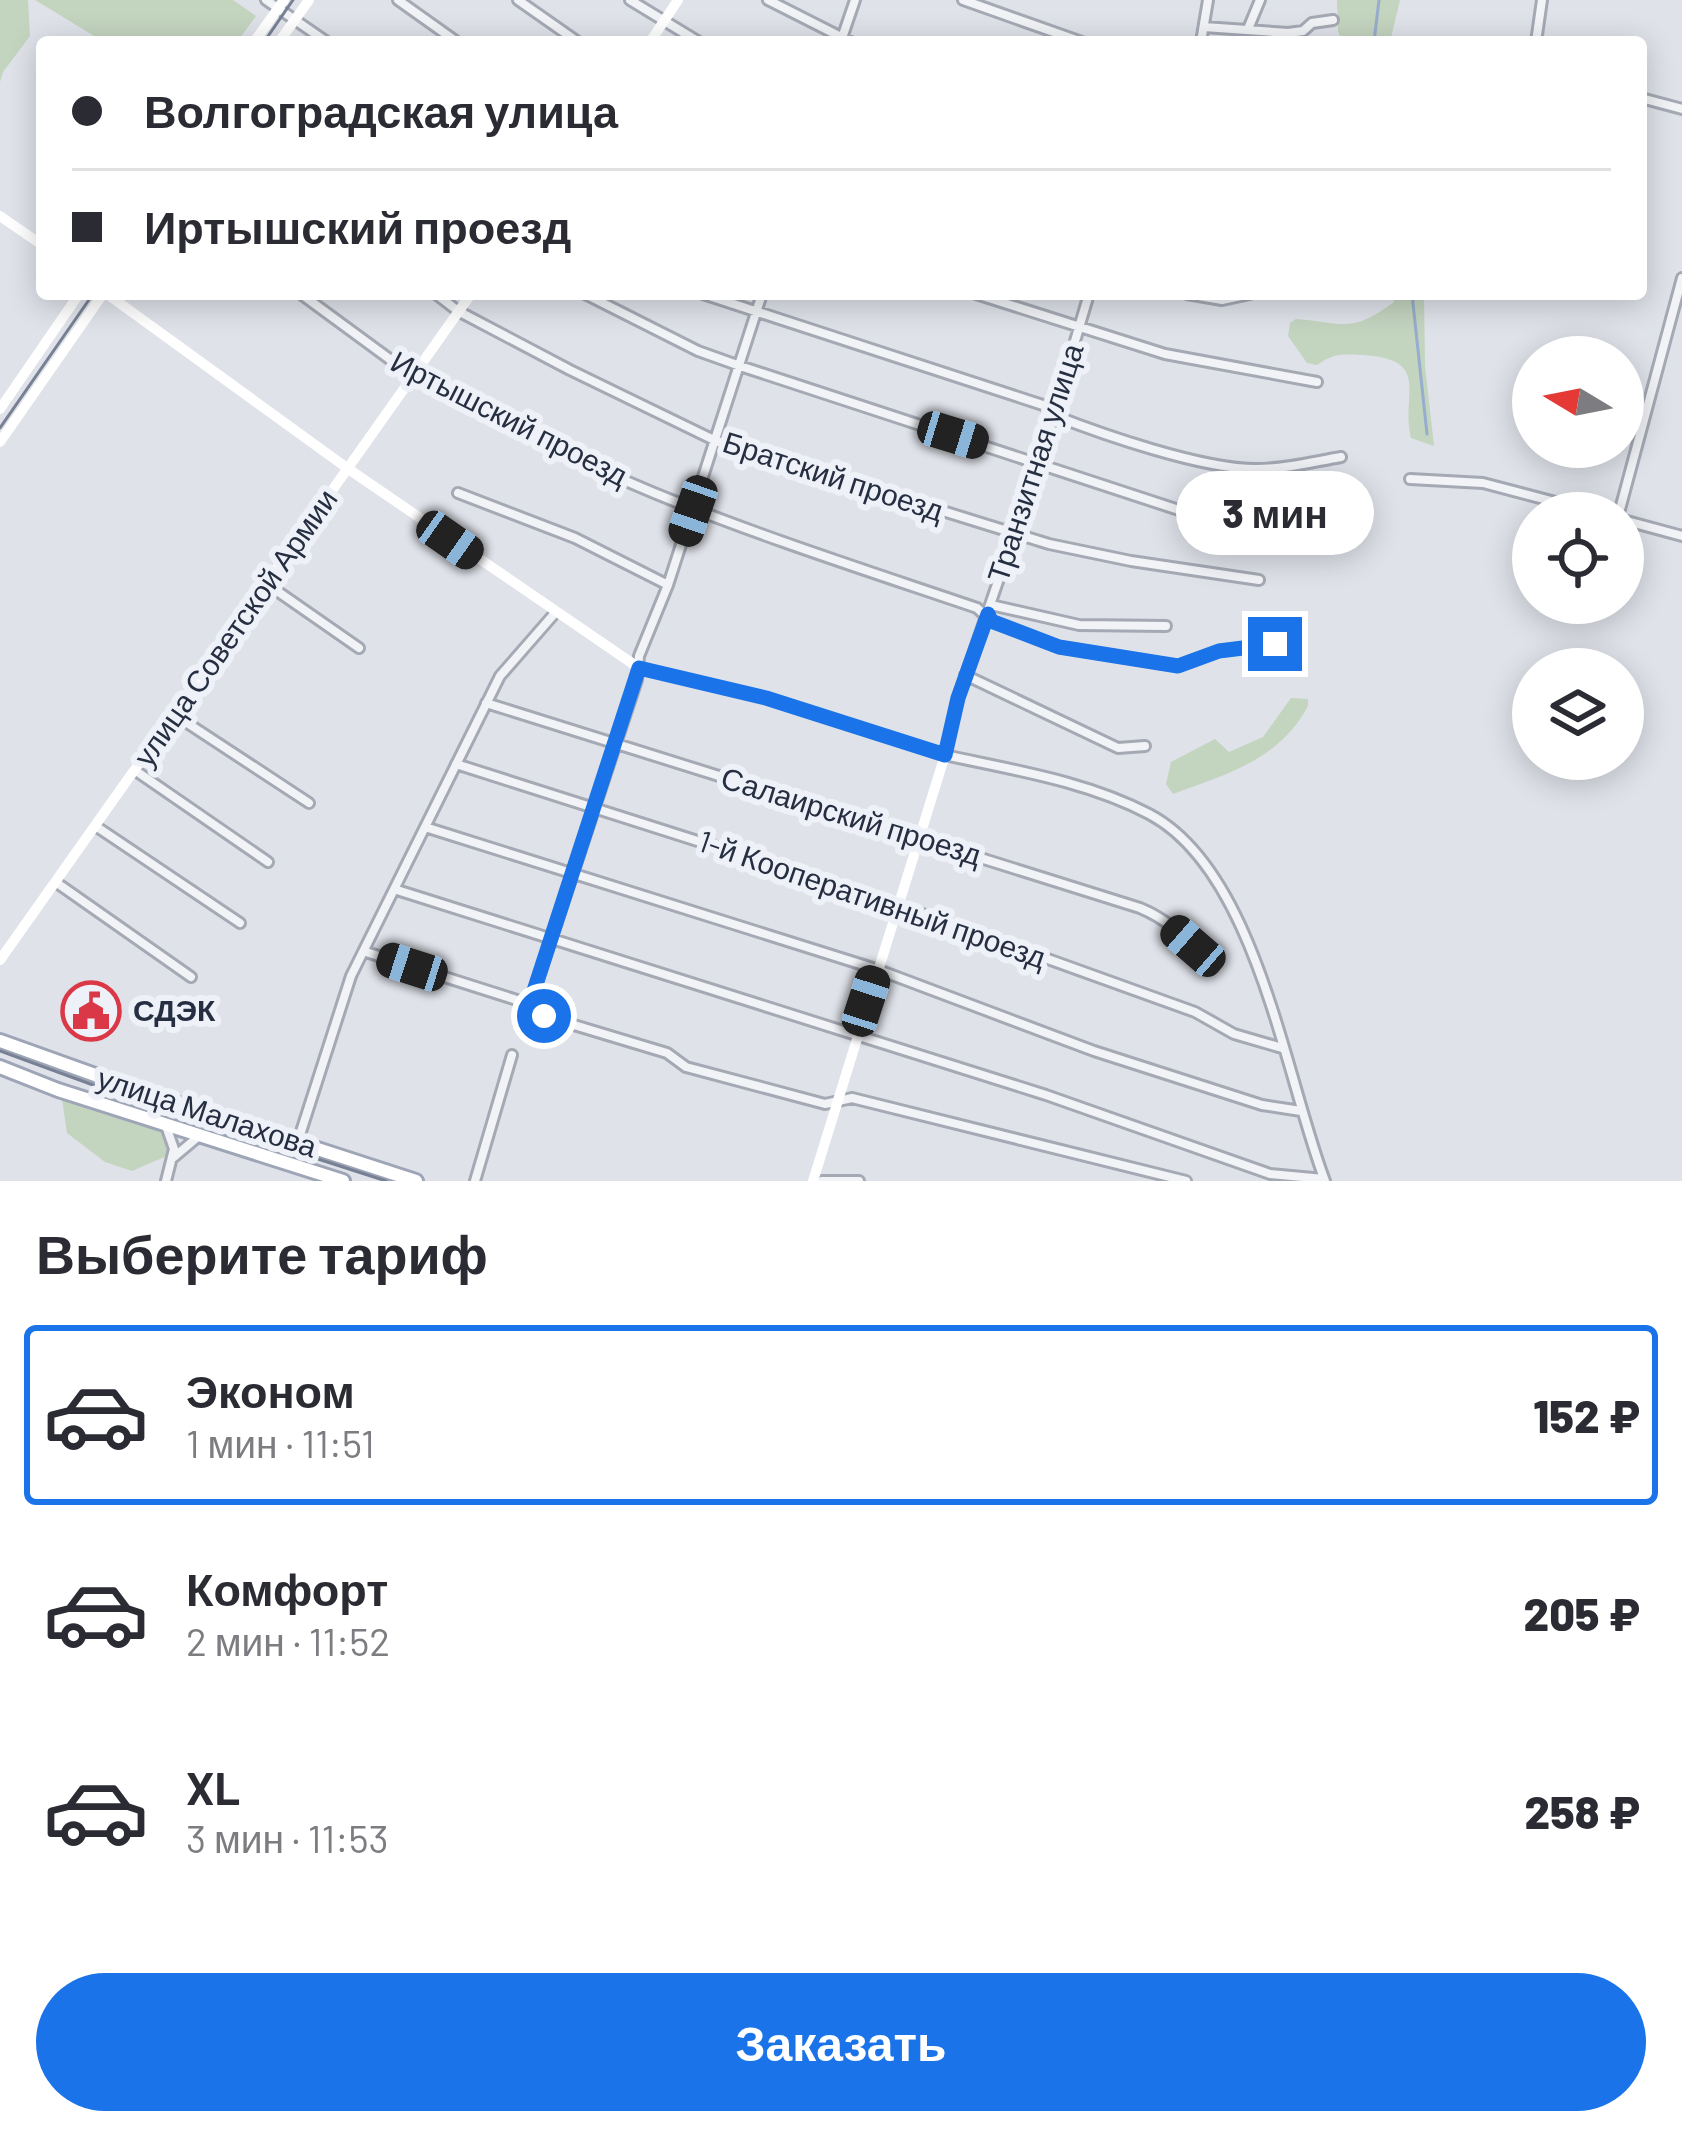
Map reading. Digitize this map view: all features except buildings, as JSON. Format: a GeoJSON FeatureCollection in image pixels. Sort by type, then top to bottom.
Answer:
{"type":"FeatureCollection","features":[{"type":"Feature","properties":{"kind":"main road","name":"улица Малахова"},"geometry":{"type":"LineString","coordinates":[[0,1041],[416,1181]]}},
{"type":"Feature","properties":{"kind":"main road","name":"улица Малахова"},"geometry":{"type":"LineString","coordinates":[[0,1066],[343,1181]]}},
{"type":"Feature","properties":{"kind":"main road"},"geometry":{"type":"LineString","coordinates":[[119,1109],[126,1087]]}},
{"type":"Feature","properties":{"kind":"street"},"geometry":{"type":"LineString","coordinates":[[266,0],[281,4],[319,36]]}},
{"type":"Feature","properties":{"kind":"street"},"geometry":{"type":"LineString","coordinates":[[283,36],[309,0]]}},
{"type":"Feature","properties":{"kind":"street"},"geometry":{"type":"LineString","coordinates":[[398,0],[449,36]]}},
{"type":"Feature","properties":{"kind":"street"},"geometry":{"type":"LineString","coordinates":[[518,0],[569,36]]}},
{"type":"Feature","properties":{"kind":"street"},"geometry":{"type":"LineString","coordinates":[[630,0],[688,36]]}},
{"type":"Feature","properties":{"kind":"street"},"geometry":{"type":"LineString","coordinates":[[654,36],[678,0]]}},
{"type":"Feature","properties":{"kind":"street"},"geometry":{"type":"LineString","coordinates":[[768,0],[836,36]]}},
{"type":"Feature","properties":{"kind":"street"},"geometry":{"type":"LineString","coordinates":[[845,36],[855,0]]}},
{"type":"Feature","properties":{"kind":"street"},"geometry":{"type":"LineString","coordinates":[[963,0],[1065,36]]}},
{"type":"Feature","properties":{"kind":"street"},"geometry":{"type":"LineString","coordinates":[[1202,36],[1208,0]]}},
{"type":"Feature","properties":{"kind":"street"},"geometry":{"type":"LineString","coordinates":[[1248,29],[1260,0]]}},
{"type":"Feature","properties":{"kind":"street"},"geometry":{"type":"LineString","coordinates":[[1537,36],[1542,0]]}},
{"type":"Feature","properties":{"kind":"street"},"geometry":{"type":"LineString","coordinates":[[258,36],[281,4]]}},
{"type":"Feature","properties":{"kind":"street"},"geometry":{"type":"LineString","coordinates":[[1204,27],[1288,33],[1333,20]]}},
{"type":"Feature","properties":{"kind":"street"},"geometry":{"type":"LineString","coordinates":[[1647,100],[1682,109]]}},
{"type":"Feature","properties":{"kind":"street"},"geometry":{"type":"LineString","coordinates":[[0,216],[36,241]]}},
{"type":"Feature","properties":{"kind":"street"},"geometry":{"type":"LineString","coordinates":[[1627,492],[1682,278]]}},
{"type":"Feature","properties":{"kind":"street"},"geometry":{"type":"LineString","coordinates":[[0,409],[75,300]]}},
{"type":"Feature","properties":{"kind":"street"},"geometry":{"type":"LineString","coordinates":[[0,442],[101,300]]}},
{"type":"Feature","properties":{"kind":"street"},"geometry":{"type":"LineString","coordinates":[[113,300],[346,468],[639,668],[766,698],[945,755],[1105,795],[1152,815],[1182,839],[1239,920],[1324,1180],[1270,1174],[855,1034],[397,890]]}},
{"type":"Feature","properties":{"kind":"street","name":"Иртышский проезд"},"geometry":{"type":"LineString","coordinates":[[309,300],[399,366],[406,364],[602,470],[693,511],[989,610],[1079,625],[1166,626]]}},
{"type":"Feature","properties":{"kind":"street","name":"Братский проезд"},"geometry":{"type":"LineString","coordinates":[[444,300],[714,440],[1015,534],[1131,561],[1258,580]]}},
{"type":"Feature","properties":{"kind":"street","name":"улица Советской Армии"},"geometry":{"type":"LineString","coordinates":[[0,960],[466,300]]}},
{"type":"Feature","properties":{"kind":"street"},"geometry":{"type":"LineString","coordinates":[[596,300],[698,351],[740,366],[1249,533]]}},
{"type":"Feature","properties":{"kind":"street"},"geometry":{"type":"LineString","coordinates":[[719,300],[1147,446],[1238,468],[1287,467],[1341,457]]}},
{"type":"Feature","properties":{"kind":"street"},"geometry":{"type":"LineString","coordinates":[[529,1006],[616,744],[639,668],[638,656],[668,585],[760,300]]}},
{"type":"Feature","properties":{"kind":"street"},"geometry":{"type":"LineString","coordinates":[[994,300],[1165,354],[1317,382]]}},
{"type":"Feature","properties":{"kind":"street","name":"Транзитная улица"},"geometry":{"type":"LineString","coordinates":[[818,1181],[834,1101],[1087,300]]}},
{"type":"Feature","properties":{"kind":"street"},"geometry":{"type":"LineString","coordinates":[[1410,479],[1483,483],[1517,492]]}},
{"type":"Feature","properties":{"kind":"street"},"geometry":{"type":"LineString","coordinates":[[458,493],[575,538],[668,585]]}},
{"type":"Feature","properties":{"kind":"street"},"geometry":{"type":"LineString","coordinates":[[1644,524],[1682,536]]}},
{"type":"Feature","properties":{"kind":"street"},"geometry":{"type":"LineString","coordinates":[[267,584],[359,648]]}},
{"type":"Feature","properties":{"kind":"street","name":"Иртышский проезд"},"geometry":{"type":"LineString","coordinates":[[989,610],[991,621],[1059,647],[1178,666],[1219,651],[1275,644]]}},
{"type":"Feature","properties":{"kind":"street"},"geometry":{"type":"LineString","coordinates":[[297,1142],[351,976],[500,676],[555,613]]}},
{"type":"Feature","properties":{"kind":"street"},"geometry":{"type":"LineString","coordinates":[[965,675],[1118,748],[1145,746]]}},
{"type":"Feature","properties":{"kind":"street","name":"Салаирский проезд"},"geometry":{"type":"LineString","coordinates":[[486,703],[1158,916],[1201,958]]}},
{"type":"Feature","properties":{"kind":"street"},"geometry":{"type":"LineString","coordinates":[[175,715],[309,803]]}},
{"type":"Feature","properties":{"kind":"street","name":"1-й Кооперативный проезд"},"geometry":{"type":"LineString","coordinates":[[456,764],[897,905],[1195,1012],[1234,1034],[1283,1049]]}},
{"type":"Feature","properties":{"kind":"street"},"geometry":{"type":"LineString","coordinates":[[136,771],[268,862]]}},
{"type":"Feature","properties":{"kind":"street"},"geometry":{"type":"LineString","coordinates":[[97,827],[239,923]]}},
{"type":"Feature","properties":{"kind":"street"},"geometry":{"type":"LineString","coordinates":[[425,827],[876,969],[1094,1051],[1262,1105],[1301,1111]]}},
{"type":"Feature","properties":{"kind":"street"},"geometry":{"type":"LineString","coordinates":[[56,883],[191,977]]}},
{"type":"Feature","properties":{"kind":"street"},"geometry":{"type":"LineString","coordinates":[[366,952],[529,1006],[544,1016],[667,1053],[686,1067],[825,1104],[852,1098],[1186,1181]]}},
{"type":"Feature","properties":{"kind":"street"},"geometry":{"type":"LineString","coordinates":[[476,1181],[512,1055]]}},
{"type":"Feature","properties":{"kind":"street"},"geometry":{"type":"LineString","coordinates":[[164,1123],[173,1141],[166,1181]]}},
{"type":"Feature","properties":{"kind":"street"},"geometry":{"type":"LineString","coordinates":[[173,1159],[200,1135]]}},
{"type":"Feature","properties":{"kind":"street"},"geometry":{"type":"LineString","coordinates":[[818,1181],[859,1181]]}},
{"type":"Feature","properties":{"kind":"green space"},"geometry":{"type":"Polygon","coordinates":[[[0,0],[28,0],[30,36],[0,82],[0,0]]]}},
{"type":"Feature","properties":{"kind":"green space"},"geometry":{"type":"Polygon","coordinates":[[[35,0],[233,0],[256,16],[241,36],[94,36],[35,0]]]}},
{"type":"Feature","properties":{"kind":"green space"},"geometry":{"type":"Polygon","coordinates":[[[1337,0],[1400,0],[1391,36],[1340,36],[1337,0]]]}},
{"type":"Feature","properties":{"kind":"green space"},"geometry":{"type":"Polygon","coordinates":[[[1424,300],[1434,446],[1411,438],[1409,382],[1398,363],[1348,354],[1317,365],[1307,363],[1288,336],[1290,323],[1296,319],[1347,324],[1367,319],[1394,302],[1424,300]]]}},
{"type":"Feature","properties":{"kind":"green space"},"geometry":{"type":"Polygon","coordinates":[[[1291,698],[1308,699],[1308,706],[1282,740],[1250,763],[1173,794],[1166,784],[1171,762],[1215,739],[1229,752],[1263,737],[1291,698]]]}},
{"type":"Feature","properties":{"kind":"green space"},"geometry":{"type":"Polygon","coordinates":[[[62,1099],[164,1131],[172,1149],[169,1155],[132,1171],[105,1162],[67,1133],[62,1099]]]}},
{"type":"Feature","properties":{"kind":"waterway"},"geometry":{"type":"LineString","coordinates":[[1375,36],[1379,0]]}},
{"type":"Feature","properties":{"kind":"waterway"},"geometry":{"type":"LineString","coordinates":[[1413,300],[1427,434]]}},
{"type":"Feature","properties":{"kind":"tram line"},"geometry":{"type":"LineString","coordinates":[[268,36],[293,0]]}},
{"type":"Feature","properties":{"kind":"tram line"},"geometry":{"type":"LineString","coordinates":[[0,428],[89,300]]}},
{"type":"Feature","properties":{"kind":"tram line"},"geometry":{"type":"LineString","coordinates":[[0,1051],[386,1181]]}},
{"type":"Feature","properties":{"kind":"place","name":"СДЭК"},"geometry":{"type":"Point","coordinates":[91,1011]}},
{"type":"Feature","properties":{"kind":"route"},"geometry":{"type":"LineString","coordinates":[[544,1016],[529,1006],[639,668],[766,698],[945,755],[958,698],[988,614],[991,621],[1059,647],[1178,666],[1219,651],[1275,644]]}}]}
